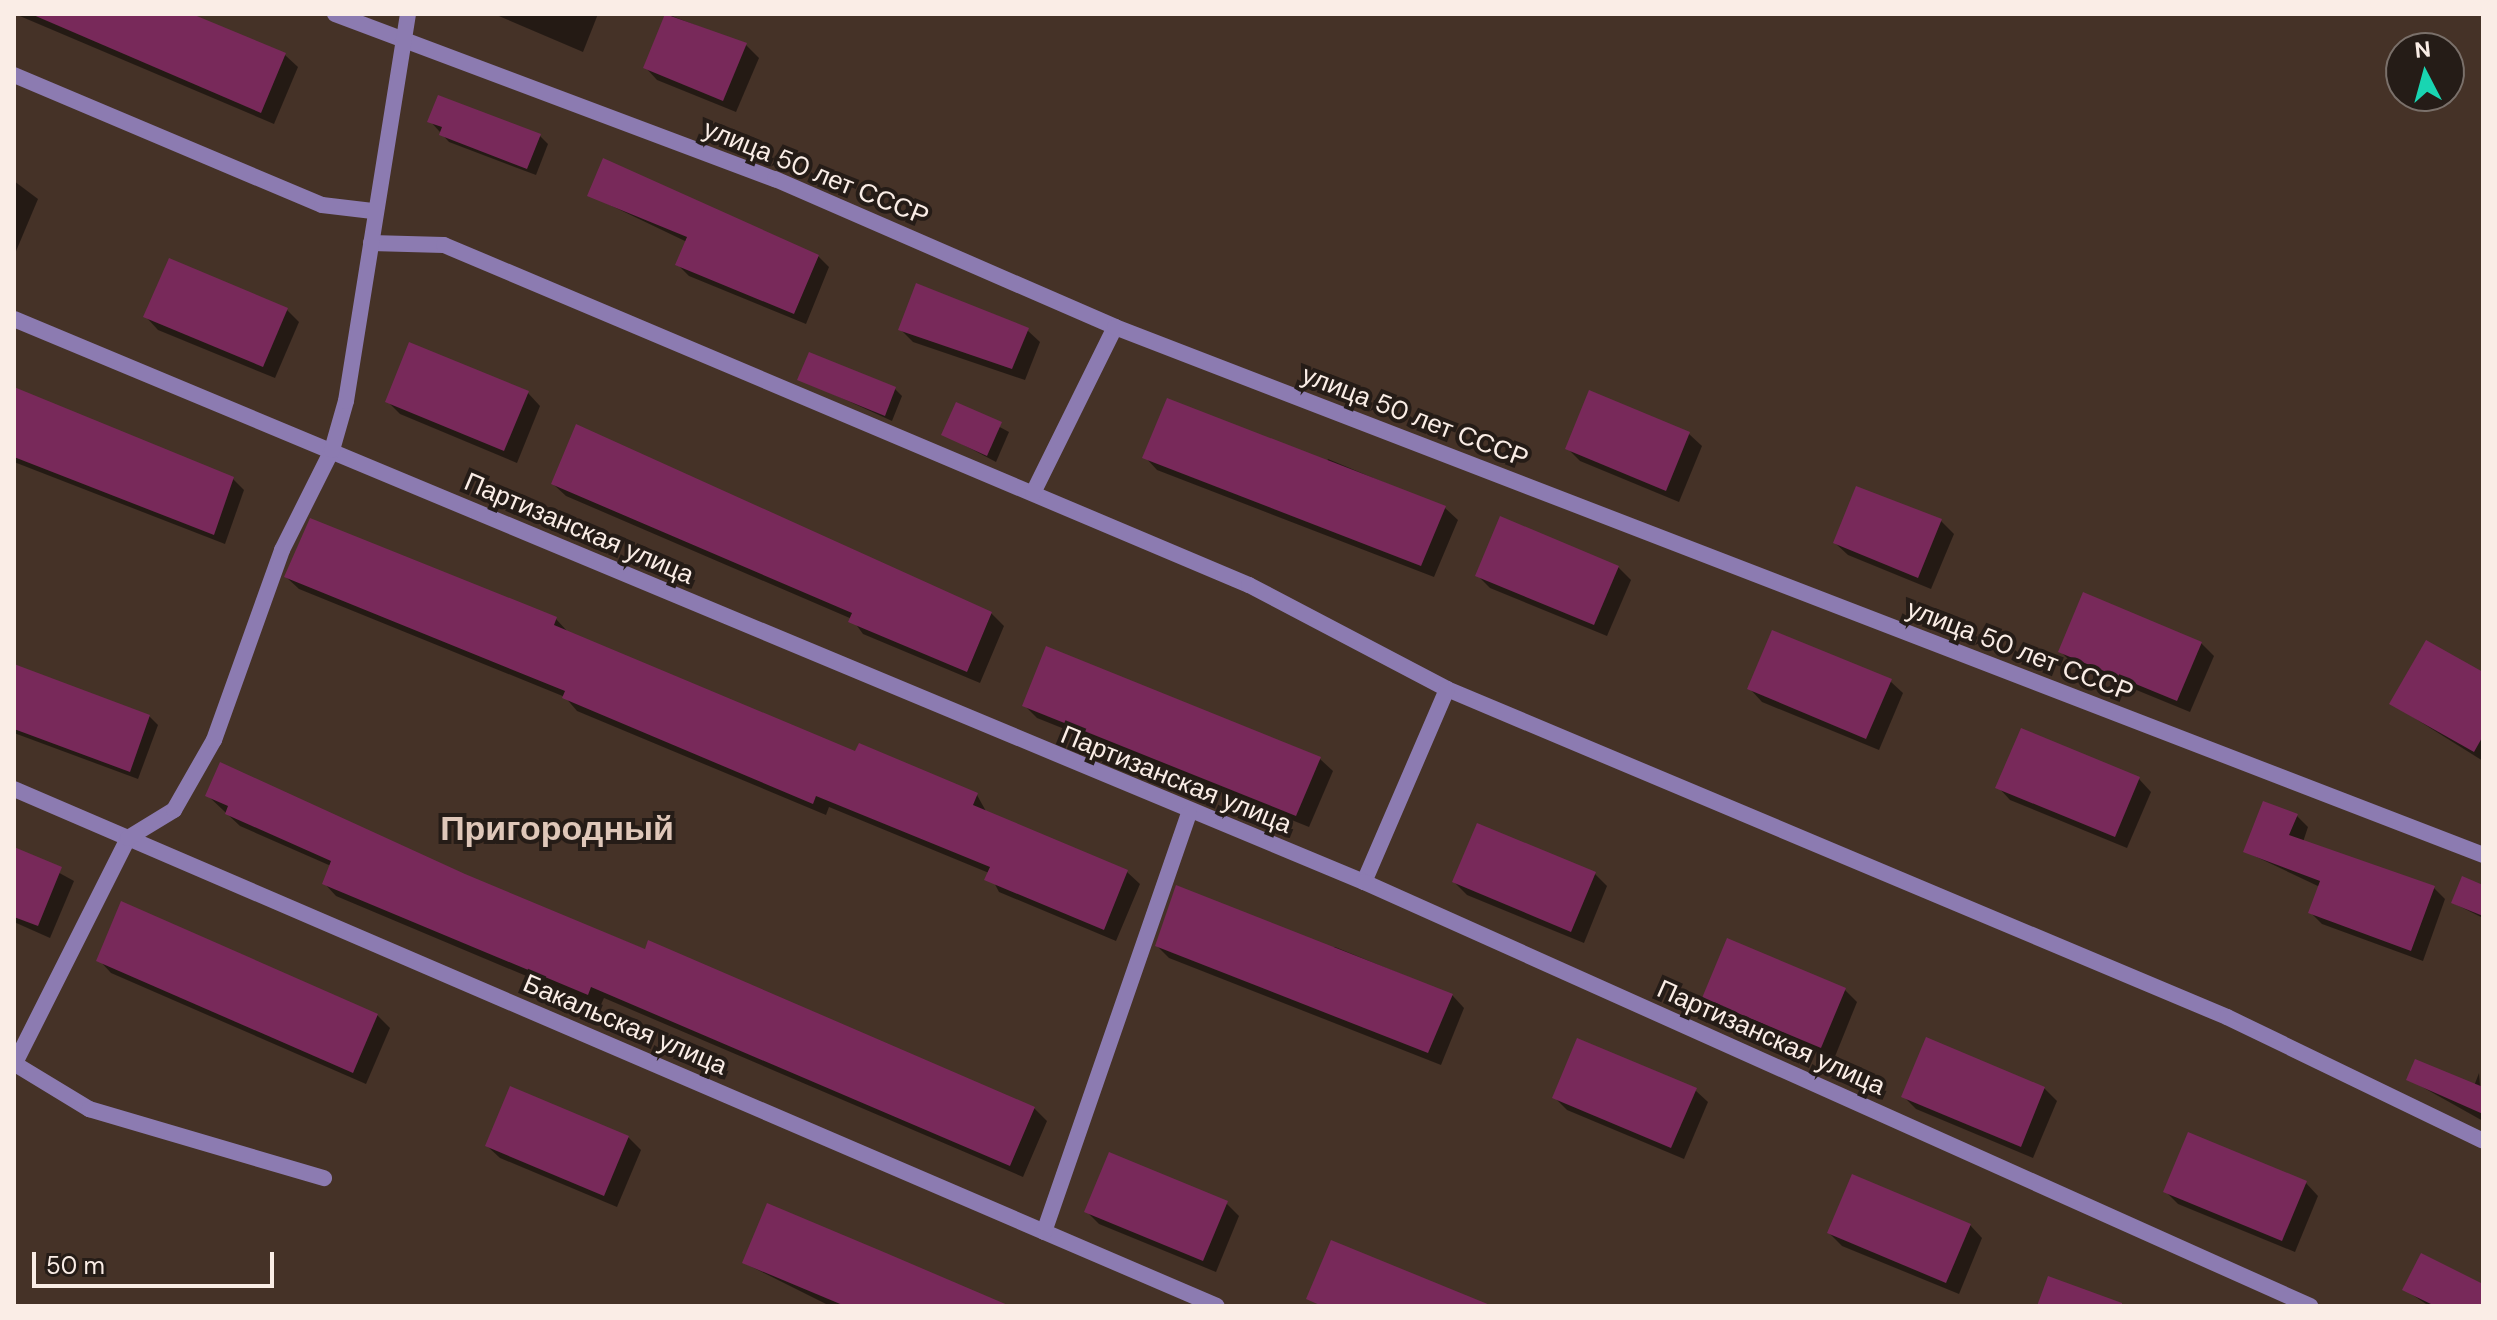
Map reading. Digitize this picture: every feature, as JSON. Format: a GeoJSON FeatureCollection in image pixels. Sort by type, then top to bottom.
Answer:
{"type":"FeatureCollection","features":[{"type":"Feature","properties":{"kind":"street","name":"улица 50 лет СССР"},"geometry":{"type":"LineString","coordinates":[[335,14],[775,179],[1115,327],[2483,855]]}},
{"type":"Feature","properties":{"kind":"street"},"geometry":{"type":"LineString","coordinates":[[324,1178],[89,1109],[15,1064],[128,838],[174,810],[214,740],[282,550],[332,450],[371,243],[373,211],[408,14]]}},
{"type":"Feature","properties":{"kind":"street"},"geometry":{"type":"LineString","coordinates":[[14,75],[322,205],[373,211]]}},
{"type":"Feature","properties":{"kind":"street"},"geometry":{"type":"LineString","coordinates":[[371,243],[444,245],[1033,493],[1249,585],[1447,689],[2227,1017],[2483,1141]]}},
{"type":"Feature","properties":{"kind":"street","name":"Партизанская улица"},"geometry":{"type":"LineString","coordinates":[[14,319],[332,450],[1189,813],[1364,882],[2310,1306]]}},
{"type":"Feature","properties":{"kind":"street"},"geometry":{"type":"LineString","coordinates":[[1033,493],[1115,327]]}},
{"type":"Feature","properties":{"kind":"street"},"geometry":{"type":"LineString","coordinates":[[1364,882],[1447,689]]}},
{"type":"Feature","properties":{"kind":"street","name":"Бакальская улица"},"geometry":{"type":"LineString","coordinates":[[14,789],[1217,1306]]}},
{"type":"Feature","properties":{"kind":"street"},"geometry":{"type":"LineString","coordinates":[[1044,1232],[1189,813]]}},
{"type":"Feature","properties":{"kind":"building"},"geometry":{"type":"Polygon","coordinates":[[[31,14],[192,14],[286,53],[261,113],[31,14]]]}},
{"type":"Feature","properties":{"kind":"building"},"geometry":{"type":"Polygon","coordinates":[[[665,14],[747,43],[723,101],[643,68],[665,14]]]}},
{"type":"Feature","properties":{"kind":"building"},"geometry":{"type":"Polygon","coordinates":[[[438,95],[541,134],[527,169],[439,135],[442,127],[427,122],[438,95]]]}},
{"type":"Feature","properties":{"kind":"building"},"geometry":{"type":"Polygon","coordinates":[[[603,158],[819,255],[794,314],[675,265],[687,237],[587,196],[603,158]]]}},
{"type":"Feature","properties":{"kind":"building"},"geometry":{"type":"Polygon","coordinates":[[[169,258],[288,308],[263,367],[143,317],[169,258]]]}},
{"type":"Feature","properties":{"kind":"building"},"geometry":{"type":"Polygon","coordinates":[[[916,283],[1029,328],[1012,369],[898,330],[916,283]]]}},
{"type":"Feature","properties":{"kind":"building"},"geometry":{"type":"Polygon","coordinates":[[[409,342],[529,391],[504,451],[385,402],[409,342]]]}},
{"type":"Feature","properties":{"kind":"building"},"geometry":{"type":"Polygon","coordinates":[[[809,352],[896,387],[885,416],[797,380],[809,352]]]}},
{"type":"Feature","properties":{"kind":"building"},"geometry":{"type":"Polygon","coordinates":[[[14,387],[234,477],[214,535],[14,457],[14,387]]]}},
{"type":"Feature","properties":{"kind":"building"},"geometry":{"type":"Polygon","coordinates":[[[1589,390],[1690,432],[1666,491],[1565,449],[1589,390]]]}},
{"type":"Feature","properties":{"kind":"building"},"geometry":{"type":"Polygon","coordinates":[[[1167,398],[1446,506],[1421,566],[1142,458],[1167,398]]]}},
{"type":"Feature","properties":{"kind":"building"},"geometry":{"type":"Polygon","coordinates":[[[956,402],[1002,422],[987,456],[941,435],[956,402]]]}},
{"type":"Feature","properties":{"kind":"building"},"geometry":{"type":"Polygon","coordinates":[[[576,424],[992,612],[967,672],[848,622],[852,613],[551,484],[576,424]]]}},
{"type":"Feature","properties":{"kind":"building"},"geometry":{"type":"Polygon","coordinates":[[[1856,486],[1942,519],[1918,578],[1833,543],[1856,486]]]}},
{"type":"Feature","properties":{"kind":"building"},"geometry":{"type":"Polygon","coordinates":[[[1500,516],[1619,566],[1594,625],[1475,576],[1500,516]]]}},
{"type":"Feature","properties":{"kind":"building"},"geometry":{"type":"Polygon","coordinates":[[[310,518],[557,617],[554,625],[855,751],[859,743],[978,793],[973,805],[1128,870],[1104,930],[984,880],[990,867],[816,796],[813,804],[562,698],[565,691],[284,577],[310,518]]]}},
{"type":"Feature","properties":{"kind":"building"},"geometry":{"type":"Polygon","coordinates":[[[2083,592],[2202,642],[2177,701],[2058,652],[2083,592]]]}},
{"type":"Feature","properties":{"kind":"building"},"geometry":{"type":"Polygon","coordinates":[[[1772,630],[1892,679],[1866,739],[1747,689],[1772,630]]]}},
{"type":"Feature","properties":{"kind":"building"},"geometry":{"type":"Polygon","coordinates":[[[2426,640],[2483,672],[2483,736],[2474,752],[2389,704],[2426,640]]]}},
{"type":"Feature","properties":{"kind":"building"},"geometry":{"type":"Polygon","coordinates":[[[1046,646],[1321,757],[1296,816],[1022,706],[1046,646]]]}},
{"type":"Feature","properties":{"kind":"building"},"geometry":{"type":"Polygon","coordinates":[[[14,664],[150,715],[130,772],[14,729],[14,664]]]}},
{"type":"Feature","properties":{"kind":"building"},"geometry":{"type":"Polygon","coordinates":[[[2021,728],[2140,777],[2115,837],[1995,788],[2021,728]]]}},
{"type":"Feature","properties":{"kind":"building"},"geometry":{"type":"Polygon","coordinates":[[[220,762],[465,874],[645,949],[648,940],[1035,1107],[1010,1166],[591,987],[588,995],[322,884],[331,861],[225,814],[228,806],[205,796],[220,762]]]}},
{"type":"Feature","properties":{"kind":"building"},"geometry":{"type":"Polygon","coordinates":[[[2263,801],[2298,814],[2289,835],[2435,886],[2411,951],[2308,913],[2320,881],[2243,852],[2263,801]]]}},
{"type":"Feature","properties":{"kind":"building"},"geometry":{"type":"Polygon","coordinates":[[[1477,823],[1596,872],[1571,932],[1452,882],[1477,823]]]}},
{"type":"Feature","properties":{"kind":"building"},"geometry":{"type":"Polygon","coordinates":[[[14,847],[62,867],[38,926],[14,917],[14,847]]]}},
{"type":"Feature","properties":{"kind":"building"},"geometry":{"type":"Polygon","coordinates":[[[2462,876],[2483,885],[2483,916],[2451,903],[2462,876]]]}},
{"type":"Feature","properties":{"kind":"building"},"geometry":{"type":"Polygon","coordinates":[[[1176,885],[1453,994],[1428,1053],[1155,946],[1176,885]]]}},
{"type":"Feature","properties":{"kind":"building"},"geometry":{"type":"Polygon","coordinates":[[[121,901],[378,1014],[353,1073],[96,961],[121,901]]]}},
{"type":"Feature","properties":{"kind":"building"},"geometry":{"type":"Polygon","coordinates":[[[1727,938],[1846,988],[1821,1048],[1702,998],[1727,938]]]}},
{"type":"Feature","properties":{"kind":"building"},"geometry":{"type":"Polygon","coordinates":[[[1926,1037],[2045,1087],[2021,1147],[1901,1097],[1926,1037]]]}},
{"type":"Feature","properties":{"kind":"building"},"geometry":{"type":"Polygon","coordinates":[[[1577,1038],[1697,1088],[1671,1148],[1552,1098],[1577,1038]]]}},
{"type":"Feature","properties":{"kind":"building"},"geometry":{"type":"Polygon","coordinates":[[[2415,1059],[2483,1087],[2483,1114],[2406,1080],[2415,1059]]]}},
{"type":"Feature","properties":{"kind":"building"},"geometry":{"type":"Polygon","coordinates":[[[510,1086],[629,1136],[604,1196],[485,1146],[510,1086]]]}},
{"type":"Feature","properties":{"kind":"building"},"geometry":{"type":"Polygon","coordinates":[[[2188,1132],[2307,1181],[2282,1241],[2163,1192],[2188,1132]]]}},
{"type":"Feature","properties":{"kind":"building"},"geometry":{"type":"Polygon","coordinates":[[[1109,1152],[1228,1201],[1203,1261],[1084,1212],[1109,1152]]]}},
{"type":"Feature","properties":{"kind":"building"},"geometry":{"type":"Polygon","coordinates":[[[1852,1174],[1971,1224],[1946,1283],[1827,1233],[1852,1174]]]}},
{"type":"Feature","properties":{"kind":"building"},"geometry":{"type":"Polygon","coordinates":[[[767,1203],[1010,1306],[845,1306],[742,1263],[767,1203]]]}},
{"type":"Feature","properties":{"kind":"building"},"geometry":{"type":"Polygon","coordinates":[[[1331,1240],[1490,1306],[1322,1306],[1306,1299],[1331,1240]]]}},
{"type":"Feature","properties":{"kind":"building"},"geometry":{"type":"Polygon","coordinates":[[[2421,1253],[2483,1284],[2483,1306],[2435,1306],[2402,1290],[2421,1253]]]}},
{"type":"Feature","properties":{"kind":"building"},"geometry":{"type":"Polygon","coordinates":[[[2048,1276],[2122,1303],[2122,1306],[2037,1306],[2048,1276]]]}},
{"type":"Feature","properties":{"kind":"district","name":"Пригородный"},"geometry":{"type":"Point","coordinates":[557,829]}}]}
